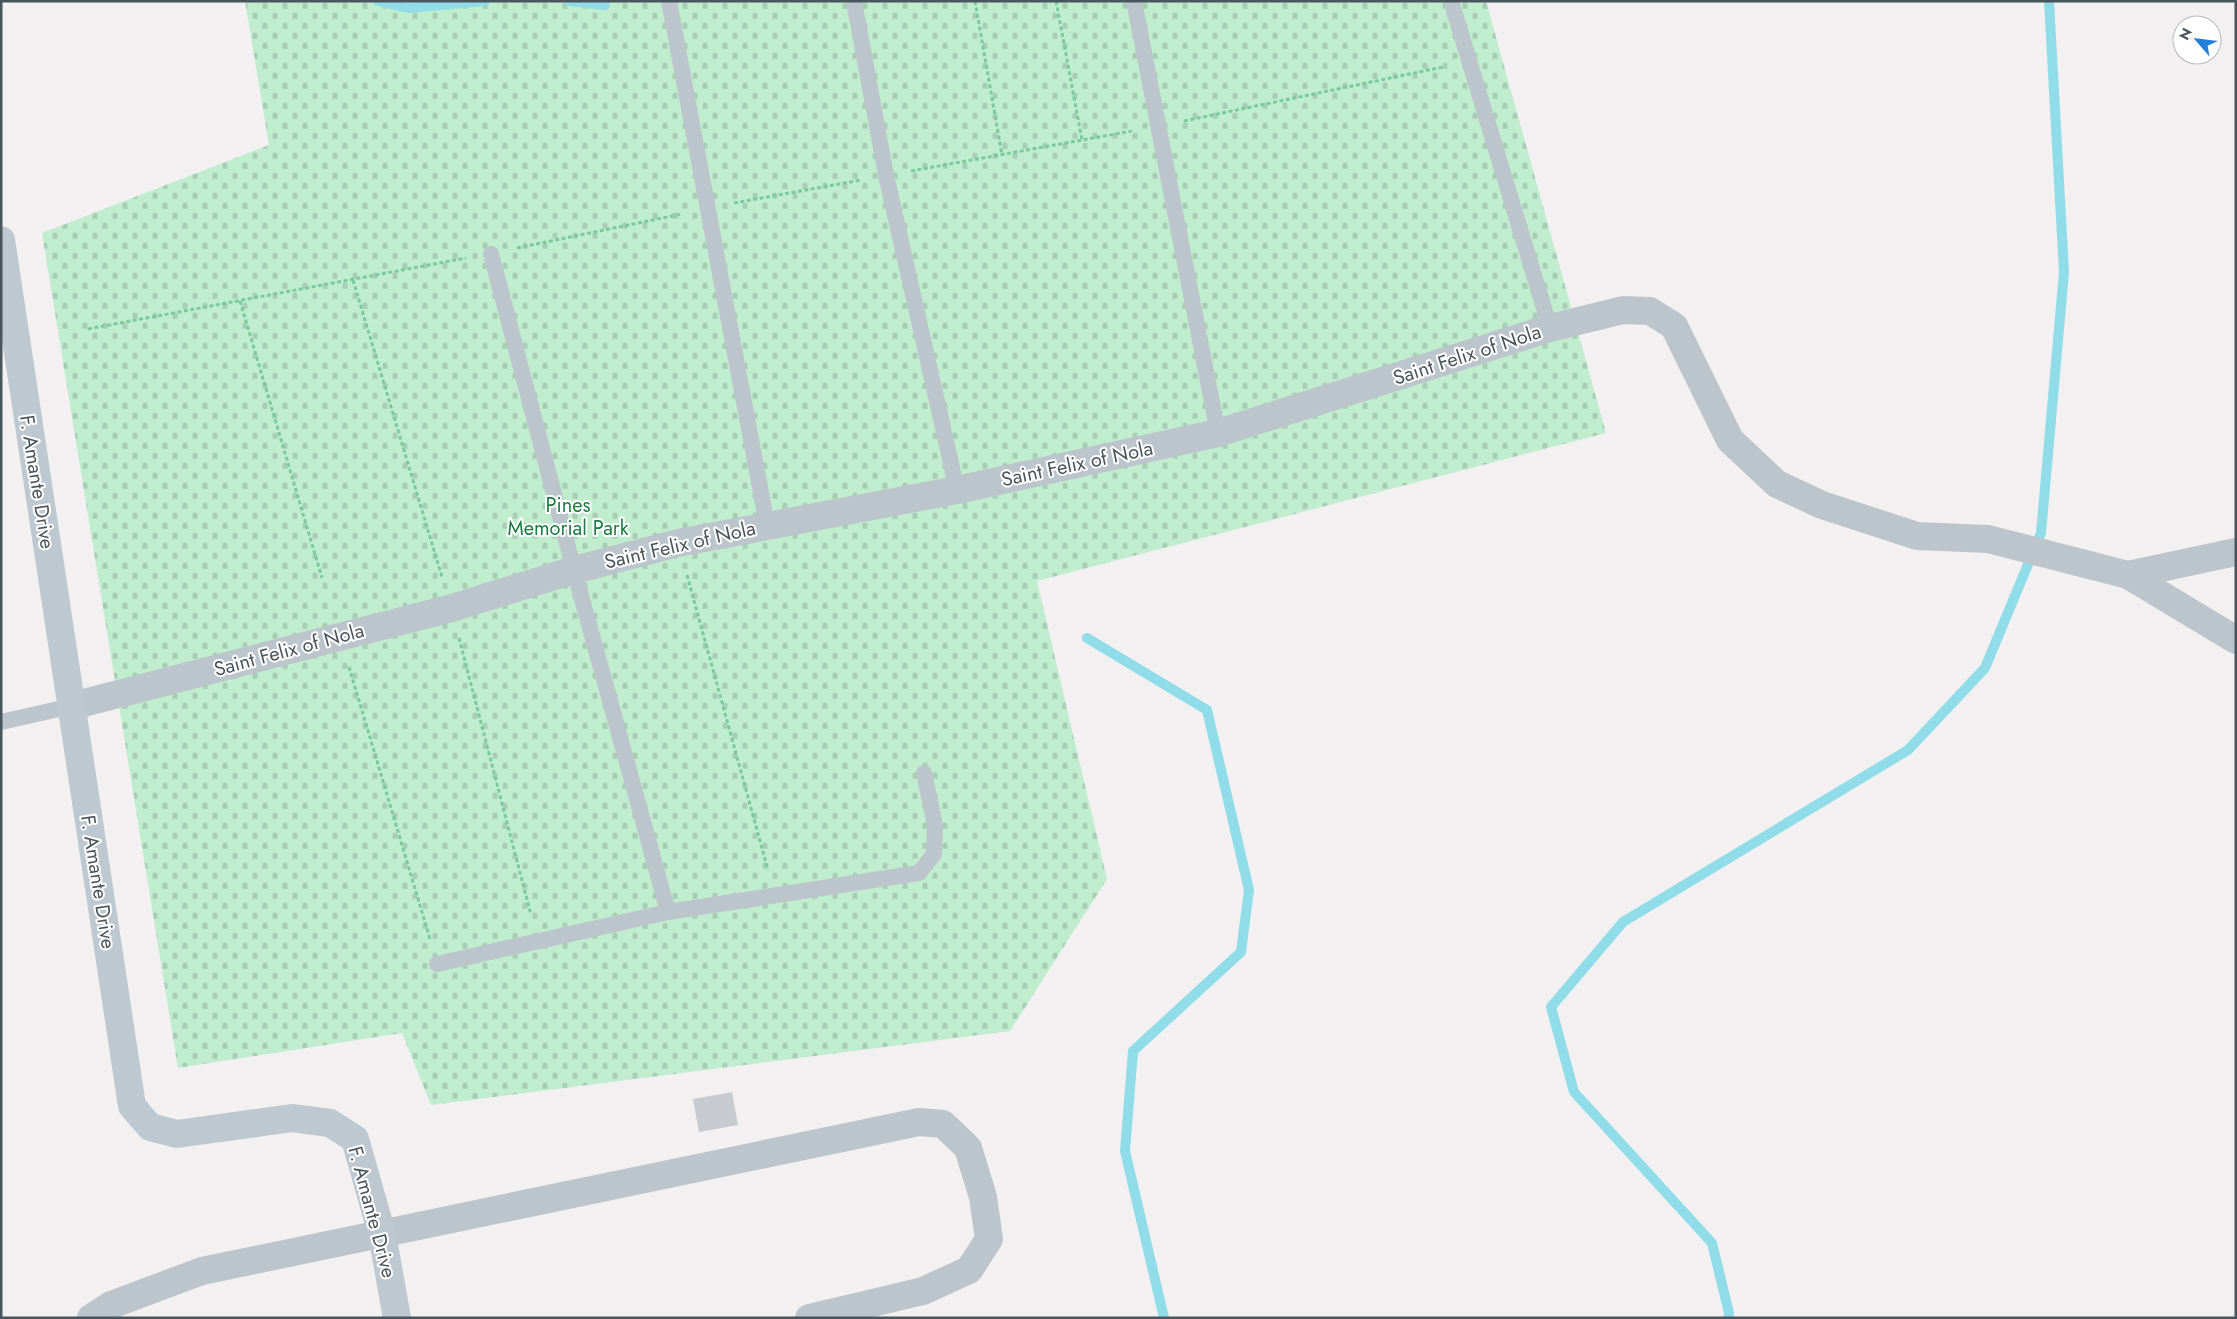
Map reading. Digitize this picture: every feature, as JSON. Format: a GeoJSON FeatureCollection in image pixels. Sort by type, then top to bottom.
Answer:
{"type":"FeatureCollection","features":[{"type":"Feature","properties":{"kind":"street","name":"F. Amante Drive"},"geometry":{"type":"LineString","coordinates":[[2,252],[132,1106],[150,1127],[176,1134],[292,1118],[330,1123],[355,1139],[382,1234],[397,1318]]}},
{"type":"Feature","properties":{"kind":"street","name":"Saint Felix of Nola"},"geometry":{"type":"LineString","coordinates":[[72,706],[452,608],[574,570],[678,543],[957,490],[1218,433],[1550,328],[1623,310],[1650,311],[1674,326],[1730,440],[1777,484],[1822,505],[1917,536],[1988,540],[2128,575]]}},
{"type":"Feature","properties":{"kind":"street"},"geometry":{"type":"LineString","coordinates":[[2128,575],[2236,552]]}},
{"type":"Feature","properties":{"kind":"street"},"geometry":{"type":"LineString","coordinates":[[2128,575],[2236,640]]}},
{"type":"Feature","properties":{"kind":"street"},"geometry":{"type":"LineString","coordinates":[[91,1318],[111,1305],[202,1271],[919,1122],[943,1124],[968,1148],[983,1197],[989,1239],[969,1270],[923,1291],[809,1318]]}},
{"type":"Feature","properties":{"kind":"lane"},"geometry":{"type":"LineString","coordinates":[[669,1],[766,525]]}},
{"type":"Feature","properties":{"kind":"lane"},"geometry":{"type":"LineString","coordinates":[[854,1],[886,175],[957,490]]}},
{"type":"Feature","properties":{"kind":"lane"},"geometry":{"type":"LineString","coordinates":[[1134,1],[1160,126],[1218,433]]}},
{"type":"Feature","properties":{"kind":"lane"},"geometry":{"type":"LineString","coordinates":[[1451,1],[1550,328]]}},
{"type":"Feature","properties":{"kind":"lane"},"geometry":{"type":"LineString","coordinates":[[491,254],[574,570],[668,912]]}},
{"type":"Feature","properties":{"kind":"lane"},"geometry":{"type":"LineString","coordinates":[[1,722],[72,706]]}},
{"type":"Feature","properties":{"kind":"lane"},"geometry":{"type":"LineString","coordinates":[[437,964],[668,912],[919,873],[934,854],[935,825],[924,773]]}},
{"type":"Feature","properties":{"kind":"path"},"geometry":{"type":"LineString","coordinates":[[974,1],[1002,154]]}},
{"type":"Feature","properties":{"kind":"path"},"geometry":{"type":"LineString","coordinates":[[1056,1],[1082,140]]}},
{"type":"Feature","properties":{"kind":"path"},"geometry":{"type":"LineString","coordinates":[[88,329],[491,254],[708,208],[1160,126],[1468,62]]}},
{"type":"Feature","properties":{"kind":"path"},"geometry":{"type":"LineString","coordinates":[[240,301],[322,578]]}},
{"type":"Feature","properties":{"kind":"path"},"geometry":{"type":"LineString","coordinates":[[678,543],[775,895]]}},
{"type":"Feature","properties":{"kind":"path"},"geometry":{"type":"LineString","coordinates":[[349,666],[437,964]]}},
{"type":"Feature","properties":{"kind":"green space","name":"Pines Memorial Park"},"geometry":{"type":"Polygon","coordinates":[[[245,1],[1486,1],[1606,433],[1037,581],[1107,879],[1010,1031],[431,1105],[402,1033],[178,1068],[42,233],[269,145],[245,1]]]}},
{"type":"Feature","properties":{"kind":"building"},"geometry":{"type":"Polygon","coordinates":[[[732,1092],[738,1125],[699,1132],[693,1099],[732,1092]]]}},
{"type":"Feature","properties":{"kind":"waterway"},"geometry":{"type":"LineString","coordinates":[[378,1],[408,8],[485,1]]}},
{"type":"Feature","properties":{"kind":"waterway"},"geometry":{"type":"LineString","coordinates":[[569,1],[605,5]]}},
{"type":"Feature","properties":{"kind":"waterway"},"geometry":{"type":"LineString","coordinates":[[1728,1318],[1729,1313],[1712,1243],[1574,1092],[1551,1007],[1623,922],[1908,750],[1985,668],[2041,533],[2064,272],[2049,1]]}},
{"type":"Feature","properties":{"kind":"waterway"},"geometry":{"type":"LineString","coordinates":[[1087,638],[1207,710],[1249,890],[1241,952],[1133,1051],[1125,1151],[1164,1318]]}}]}
